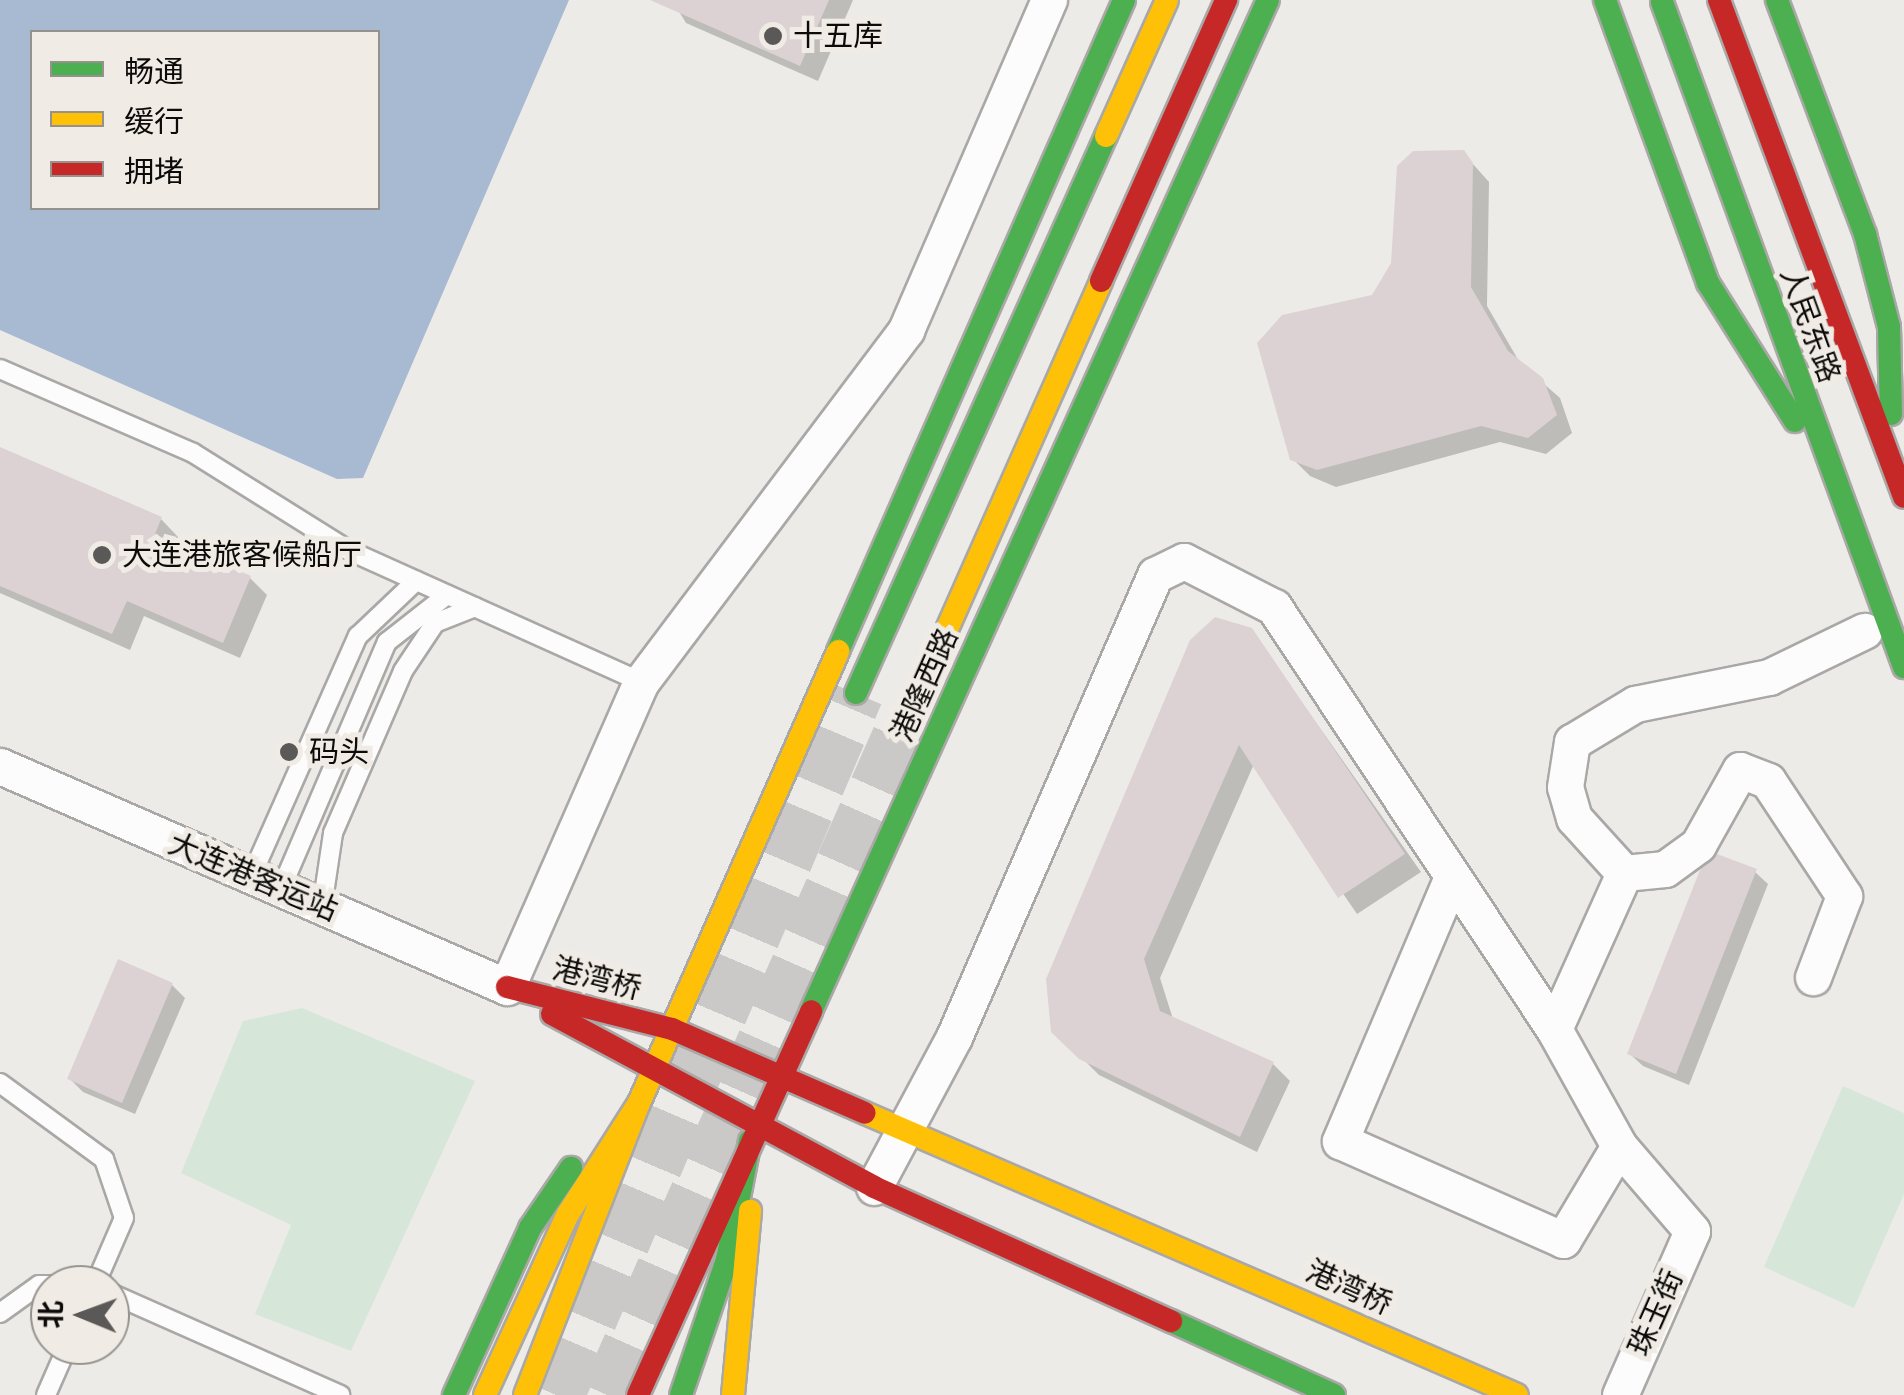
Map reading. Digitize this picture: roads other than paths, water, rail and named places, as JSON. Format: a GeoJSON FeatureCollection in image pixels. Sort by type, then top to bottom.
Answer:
{"type":"FeatureCollection","features":[{"type":"Feature","properties":{"kind":"main road"},"geometry":{"type":"LineString","coordinates":[[525,1395],[639,1103],[1124,0]]}},
{"type":"Feature","properties":{"kind":"main road"},"geometry":{"type":"LineString","coordinates":[[856,693],[1167,0]]}},
{"type":"Feature","properties":{"kind":"main road"},"geometry":{"type":"LineString","coordinates":[[909,715],[1226,0]]}},
{"type":"Feature","properties":{"kind":"main road","name":"港隆西路"},"geometry":{"type":"LineString","coordinates":[[638,1395],[1268,0]]}},
{"type":"Feature","properties":{"kind":"main road"},"geometry":{"type":"LineString","coordinates":[[1606,0],[1728,324],[1828,463]]}},
{"type":"Feature","properties":{"kind":"main road","name":"人民东路"},"geometry":{"type":"LineString","coordinates":[[1719,0],[1892,452],[1904,497]]}},
{"type":"Feature","properties":{"kind":"main road"},"geometry":{"type":"LineString","coordinates":[[1777,0],[1865,234],[1889,327],[1892,452]]}},
{"type":"Feature","properties":{"kind":"main road","name":"人民东路"},"geometry":{"type":"LineString","coordinates":[[1662,2],[1904,668]]}},
{"type":"Feature","properties":{"kind":"main road","name":"港湾桥"},"geometry":{"type":"LineString","coordinates":[[507,987],[672,1029],[1078,1201],[1518,1395]]}},
{"type":"Feature","properties":{"kind":"main road","name":"港湾桥"},"geometry":{"type":"LineString","coordinates":[[507,987],[754,1133],[1334,1395]]}},
{"type":"Feature","properties":{"kind":"main road"},"geometry":{"type":"LineString","coordinates":[[454,1395],[530,1228],[580,1156],[639,1103]]}},
{"type":"Feature","properties":{"kind":"main road"},"geometry":{"type":"LineString","coordinates":[[485,1395],[568,1214],[639,1103]]}},
{"type":"Feature","properties":{"kind":"main road"},"geometry":{"type":"LineString","coordinates":[[681,1395],[727,1260],[754,1133]]}},
{"type":"Feature","properties":{"kind":"main road"},"geometry":{"type":"LineString","coordinates":[[733,1395],[750,1276],[754,1133]]}},
{"type":"Feature","properties":{"kind":"street"},"geometry":{"type":"LineString","coordinates":[[507,987],[641,682],[906,330],[1049,0]]}},
{"type":"Feature","properties":{"kind":"street"},"geometry":{"type":"LineString","coordinates":[[874,1187],[903,1126],[954,1037],[1155,575],[1184,561],[1220,571],[1274,607],[1554,1029],[1620,1146],[1563,1240],[1340,1141],[1452,877]]}},
{"type":"Feature","properties":{"kind":"street"},"geometry":{"type":"LineString","coordinates":[[1813,977],[1844,896],[1768,781],[1740,770],[1698,844],[1665,870],[1624,872],[1574,818],[1565,786],[1572,742],[1635,704],[1769,677],[1864,631]]}},
{"type":"Feature","properties":{"kind":"street","name":"大连港客运站"},"geometry":{"type":"LineString","coordinates":[[0,766],[507,987]]}},
{"type":"Feature","properties":{"kind":"street"},"geometry":{"type":"LineString","coordinates":[[1554,1029],[1624,872]]}},
{"type":"Feature","properties":{"kind":"street","name":"珠玉街"},"geometry":{"type":"LineString","coordinates":[[1620,1146],[1692,1231],[1620,1395]]}},
{"type":"Feature","properties":{"kind":"lane"},"geometry":{"type":"LineString","coordinates":[[0,368],[192,453],[416,581],[641,682]]}},
{"type":"Feature","properties":{"kind":"lane"},"geometry":{"type":"LineString","coordinates":[[266,883],[358,636],[416,581]]}},
{"type":"Feature","properties":{"kind":"lane"},"geometry":{"type":"LineString","coordinates":[[266,883],[387,642],[447,595]]}},
{"type":"Feature","properties":{"kind":"lane"},"geometry":{"type":"LineString","coordinates":[[322,907],[333,833],[402,671],[436,623],[475,607]]}},
{"type":"Feature","properties":{"kind":"lane"},"geometry":{"type":"LineString","coordinates":[[0,1083],[104,1160],[124,1218],[104,1265]]}},
{"type":"Feature","properties":{"kind":"lane"},"geometry":{"type":"LineString","coordinates":[[0,1314],[30,1292]]}},
{"type":"Feature","properties":{"kind":"lane"},"geometry":{"type":"LineString","coordinates":[[130,1301],[340,1395]]}},
{"type":"Feature","properties":{"kind":"lane"},"geometry":{"type":"LineString","coordinates":[[46,1395],[59,1365]]}},
{"type":"Feature","properties":{"kind":"water"},"geometry":{"type":"Polygon","coordinates":[[[0,0],[569,0],[363,478],[337,479],[0,330],[0,0]]]}},
{"type":"Feature","properties":{"kind":"tunnel"},"geometry":{"type":"LineString","coordinates":[[557,1395],[856,693]]}},
{"type":"Feature","properties":{"kind":"tunnel"},"geometry":{"type":"LineString","coordinates":[[608,1395],[909,715]]}},
{"type":"Feature","properties":{"kind":"place","name":"十五库"},"geometry":{"type":"Point","coordinates":[773,36]}},
{"type":"Feature","properties":{"kind":"place","name":"大连港旅客候船厅"},"geometry":{"type":"Point","coordinates":[102,555]}},
{"type":"Feature","properties":{"kind":"place","name":"码头"},"geometry":{"type":"Point","coordinates":[289,752]}}]}
